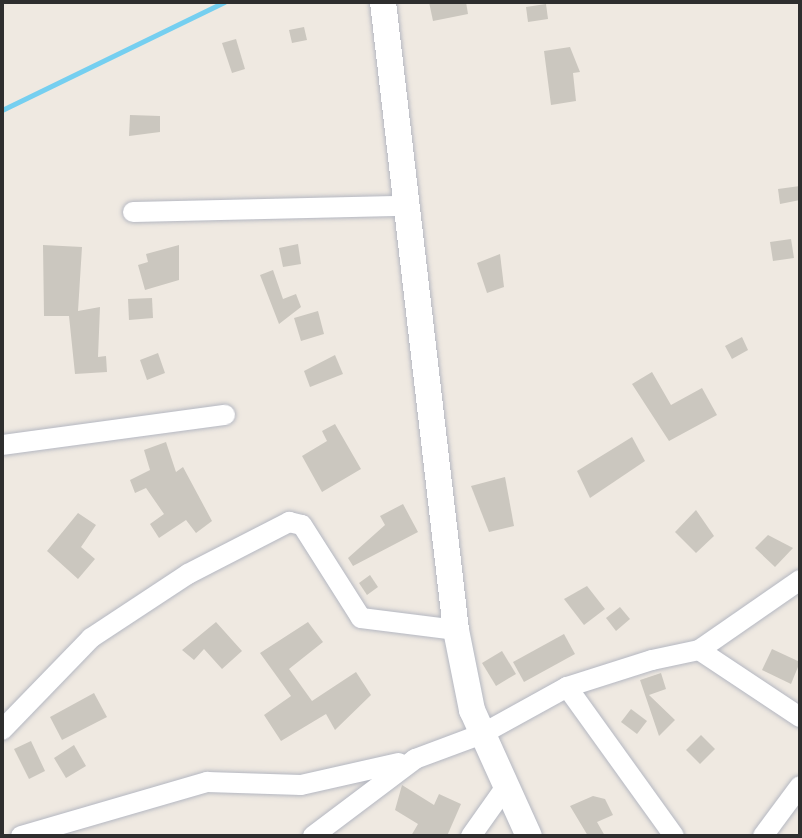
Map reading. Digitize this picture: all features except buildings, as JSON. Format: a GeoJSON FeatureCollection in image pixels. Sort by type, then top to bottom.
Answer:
{"type":"FeatureCollection","features":[{"type":"Feature","properties":{"kind":"street"},"geometry":{"type":"LineString","coordinates":[[383,2],[456,630],[482,734],[529,836]]}},
{"type":"Feature","properties":{"kind":"street"},"geometry":{"type":"LineString","coordinates":[[133,212],[407,206]]}},
{"type":"Feature","properties":{"kind":"street"},"geometry":{"type":"LineString","coordinates":[[2,445],[225,415]]}},
{"type":"Feature","properties":{"kind":"street"},"geometry":{"type":"LineString","coordinates":[[2,730],[104,628],[289,522],[302,525],[361,618],[456,630]]}},
{"type":"Feature","properties":{"kind":"street"},"geometry":{"type":"LineString","coordinates":[[21,836],[207,782],[301,785],[415,759],[482,734],[567,687],[699,650],[800,580]]}},
{"type":"Feature","properties":{"kind":"street"},"geometry":{"type":"LineString","coordinates":[[699,650],[800,717]]}},
{"type":"Feature","properties":{"kind":"street"},"geometry":{"type":"LineString","coordinates":[[567,687],[674,836]]}},
{"type":"Feature","properties":{"kind":"street"},"geometry":{"type":"LineString","coordinates":[[313,836],[415,759]]}},
{"type":"Feature","properties":{"kind":"street"},"geometry":{"type":"LineString","coordinates":[[763,836],[800,786]]}},
{"type":"Feature","properties":{"kind":"street"},"geometry":{"type":"LineString","coordinates":[[471,836],[505,788]]}},
{"type":"Feature","properties":{"kind":"waterway"},"geometry":{"type":"LineString","coordinates":[[2,110],[224,2]]}}]}
